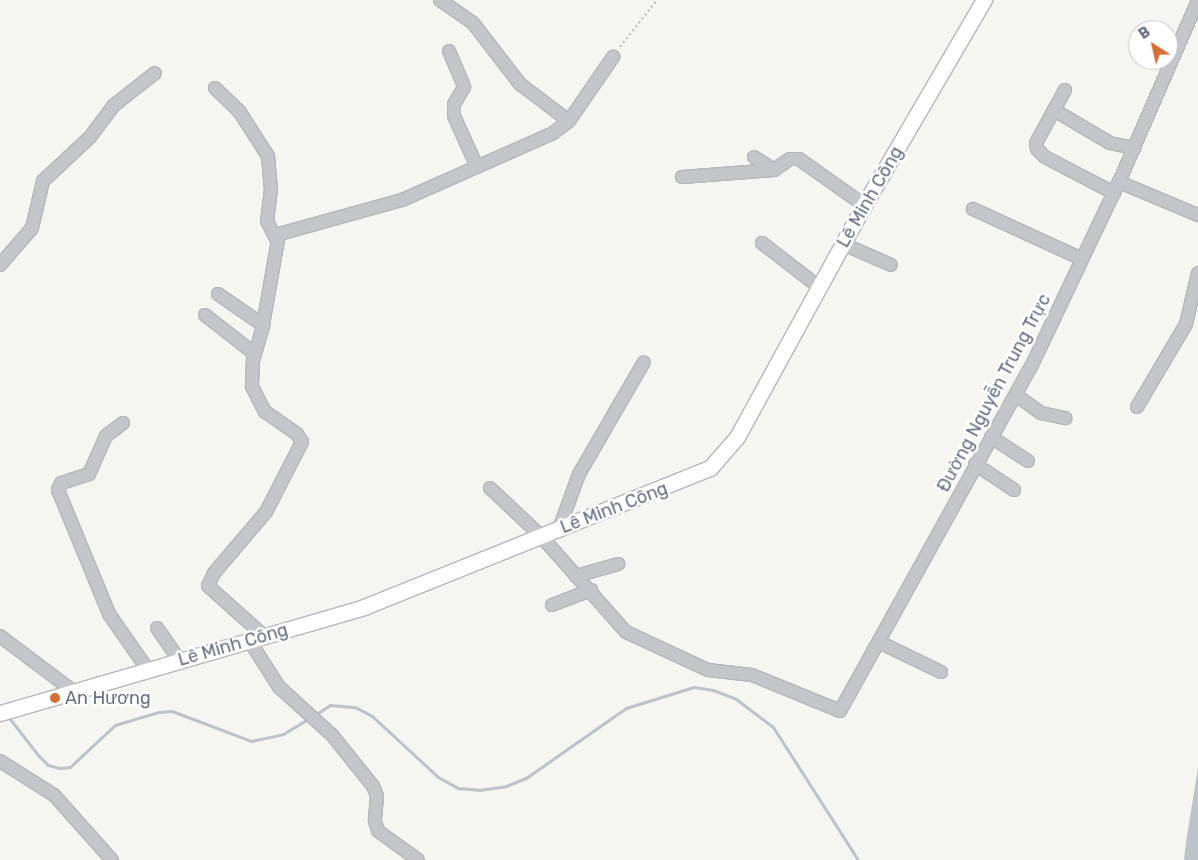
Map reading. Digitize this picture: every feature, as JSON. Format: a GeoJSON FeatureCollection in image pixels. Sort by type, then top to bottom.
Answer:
{"type":"FeatureCollection","features":[{"type":"Feature","properties":{"kind":"main road","name":"Lê Minh Công"},"geometry":{"type":"LineString","coordinates":[[0,713],[73,690],[364,607],[694,476],[718,462],[757,403],[864,205],[984,0]]}},
{"type":"Feature","properties":{"kind":"street"},"geometry":{"type":"LineString","coordinates":[[440,0],[473,23],[520,84],[568,121]]}},
{"type":"Feature","properties":{"kind":"street","name":"Đường Nguyễn Trung Trực"},"geometry":{"type":"LineString","coordinates":[[591,590],[620,626],[634,637],[708,670],[752,675],[840,711],[990,437],[1016,395],[1117,187],[1198,0]]}},
{"type":"Feature","properties":{"kind":"street"},"geometry":{"type":"LineString","coordinates":[[449,51],[464,87],[454,104],[454,116],[477,167]]}},
{"type":"Feature","properties":{"kind":"street"},"geometry":{"type":"LineString","coordinates":[[264,636],[208,586],[214,573],[266,512],[301,446],[300,436],[272,420],[256,398],[252,380],[255,354],[263,326],[277,240],[286,230],[402,200],[553,133],[568,121],[613,57]]}},
{"type":"Feature","properties":{"kind":"street"},"geometry":{"type":"LineString","coordinates":[[0,265],[32,228],[43,181],[90,137],[113,106],[155,73]]}},
{"type":"Feature","properties":{"kind":"street"},"geometry":{"type":"LineString","coordinates":[[215,88],[239,111],[268,156],[271,189],[267,221],[277,240]]}},
{"type":"Feature","properties":{"kind":"street"},"geometry":{"type":"LineString","coordinates":[[1065,90],[1036,143],[1040,154],[1117,187],[1198,215]]}},
{"type":"Feature","properties":{"kind":"street"},"geometry":{"type":"LineString","coordinates":[[1054,110],[1110,143],[1134,148]]}},
{"type":"Feature","properties":{"kind":"street"},"geometry":{"type":"LineString","coordinates":[[754,157],[774,170]]}},
{"type":"Feature","properties":{"kind":"street"},"geometry":{"type":"LineString","coordinates":[[682,177],[774,170],[790,159],[799,159],[864,205]]}},
{"type":"Feature","properties":{"kind":"street"},"geometry":{"type":"LineString","coordinates":[[973,210],[1082,259]]}},
{"type":"Feature","properties":{"kind":"street"},"geometry":{"type":"LineString","coordinates":[[762,242],[819,287]]}},
{"type":"Feature","properties":{"kind":"street"},"geometry":{"type":"LineString","coordinates":[[843,244],[891,265]]}},
{"type":"Feature","properties":{"kind":"street"},"geometry":{"type":"LineString","coordinates":[[1137,407],[1186,324],[1198,273]]}},
{"type":"Feature","properties":{"kind":"street"},"geometry":{"type":"LineString","coordinates":[[218,294],[263,326]]}},
{"type":"Feature","properties":{"kind":"street"},"geometry":{"type":"LineString","coordinates":[[205,315],[255,354]]}},
{"type":"Feature","properties":{"kind":"street"},"geometry":{"type":"LineString","coordinates":[[559,529],[579,474],[644,362]]}},
{"type":"Feature","properties":{"kind":"street"},"geometry":{"type":"LineString","coordinates":[[1016,395],[1041,413],[1065,418]]}},
{"type":"Feature","properties":{"kind":"street"},"geometry":{"type":"LineString","coordinates":[[123,424],[106,436],[90,474],[61,483],[58,490],[109,614],[148,670]]}},
{"type":"Feature","properties":{"kind":"street"},"geometry":{"type":"LineString","coordinates":[[990,437],[1028,461]]}},
{"type":"Feature","properties":{"kind":"street"},"geometry":{"type":"LineString","coordinates":[[975,464],[1014,490]]}},
{"type":"Feature","properties":{"kind":"street"},"geometry":{"type":"LineString","coordinates":[[490,488],[541,536],[591,590],[552,605]]}},
{"type":"Feature","properties":{"kind":"street"},"geometry":{"type":"LineString","coordinates":[[576,576],[618,564]]}},
{"type":"Feature","properties":{"kind":"street"},"geometry":{"type":"LineString","coordinates":[[157,628],[179,660]]}},
{"type":"Feature","properties":{"kind":"street"},"geometry":{"type":"LineString","coordinates":[[0,636],[73,690]]}},
{"type":"Feature","properties":{"kind":"street"},"geometry":{"type":"LineString","coordinates":[[249,640],[279,687],[314,717],[373,786],[377,796],[375,821],[378,831],[418,860]]}},
{"type":"Feature","properties":{"kind":"street"},"geometry":{"type":"LineString","coordinates":[[879,642],[941,672]]}},
{"type":"Feature","properties":{"kind":"street"},"geometry":{"type":"LineString","coordinates":[[0,761],[54,795],[112,860]]}},
{"type":"Feature","properties":{"kind":"path"},"geometry":{"type":"LineString","coordinates":[[613,57],[657,0]]}},
{"type":"Feature","properties":{"kind":"shaded area"},"geometry":{"type":"Polygon","coordinates":[[[1198,768],[1198,860],[1184,860],[1186,842],[1198,768]]]}},
{"type":"Feature","properties":{"kind":"waterway"},"geometry":{"type":"LineString","coordinates":[[315,715],[330,705],[355,707],[372,716],[438,777],[458,788],[479,790],[506,786],[526,778],[626,708],[694,687],[713,690],[736,699],[773,727],[858,860]]}},
{"type":"Feature","properties":{"kind":"waterway"},"geometry":{"type":"LineString","coordinates":[[7,715],[38,755],[48,765],[59,768],[70,767],[115,725],[159,712],[172,711],[251,741],[283,734],[310,718]]}},
{"type":"Feature","properties":{"kind":"place","name":"An Hương"},"geometry":{"type":"Point","coordinates":[55,698]}}]}
